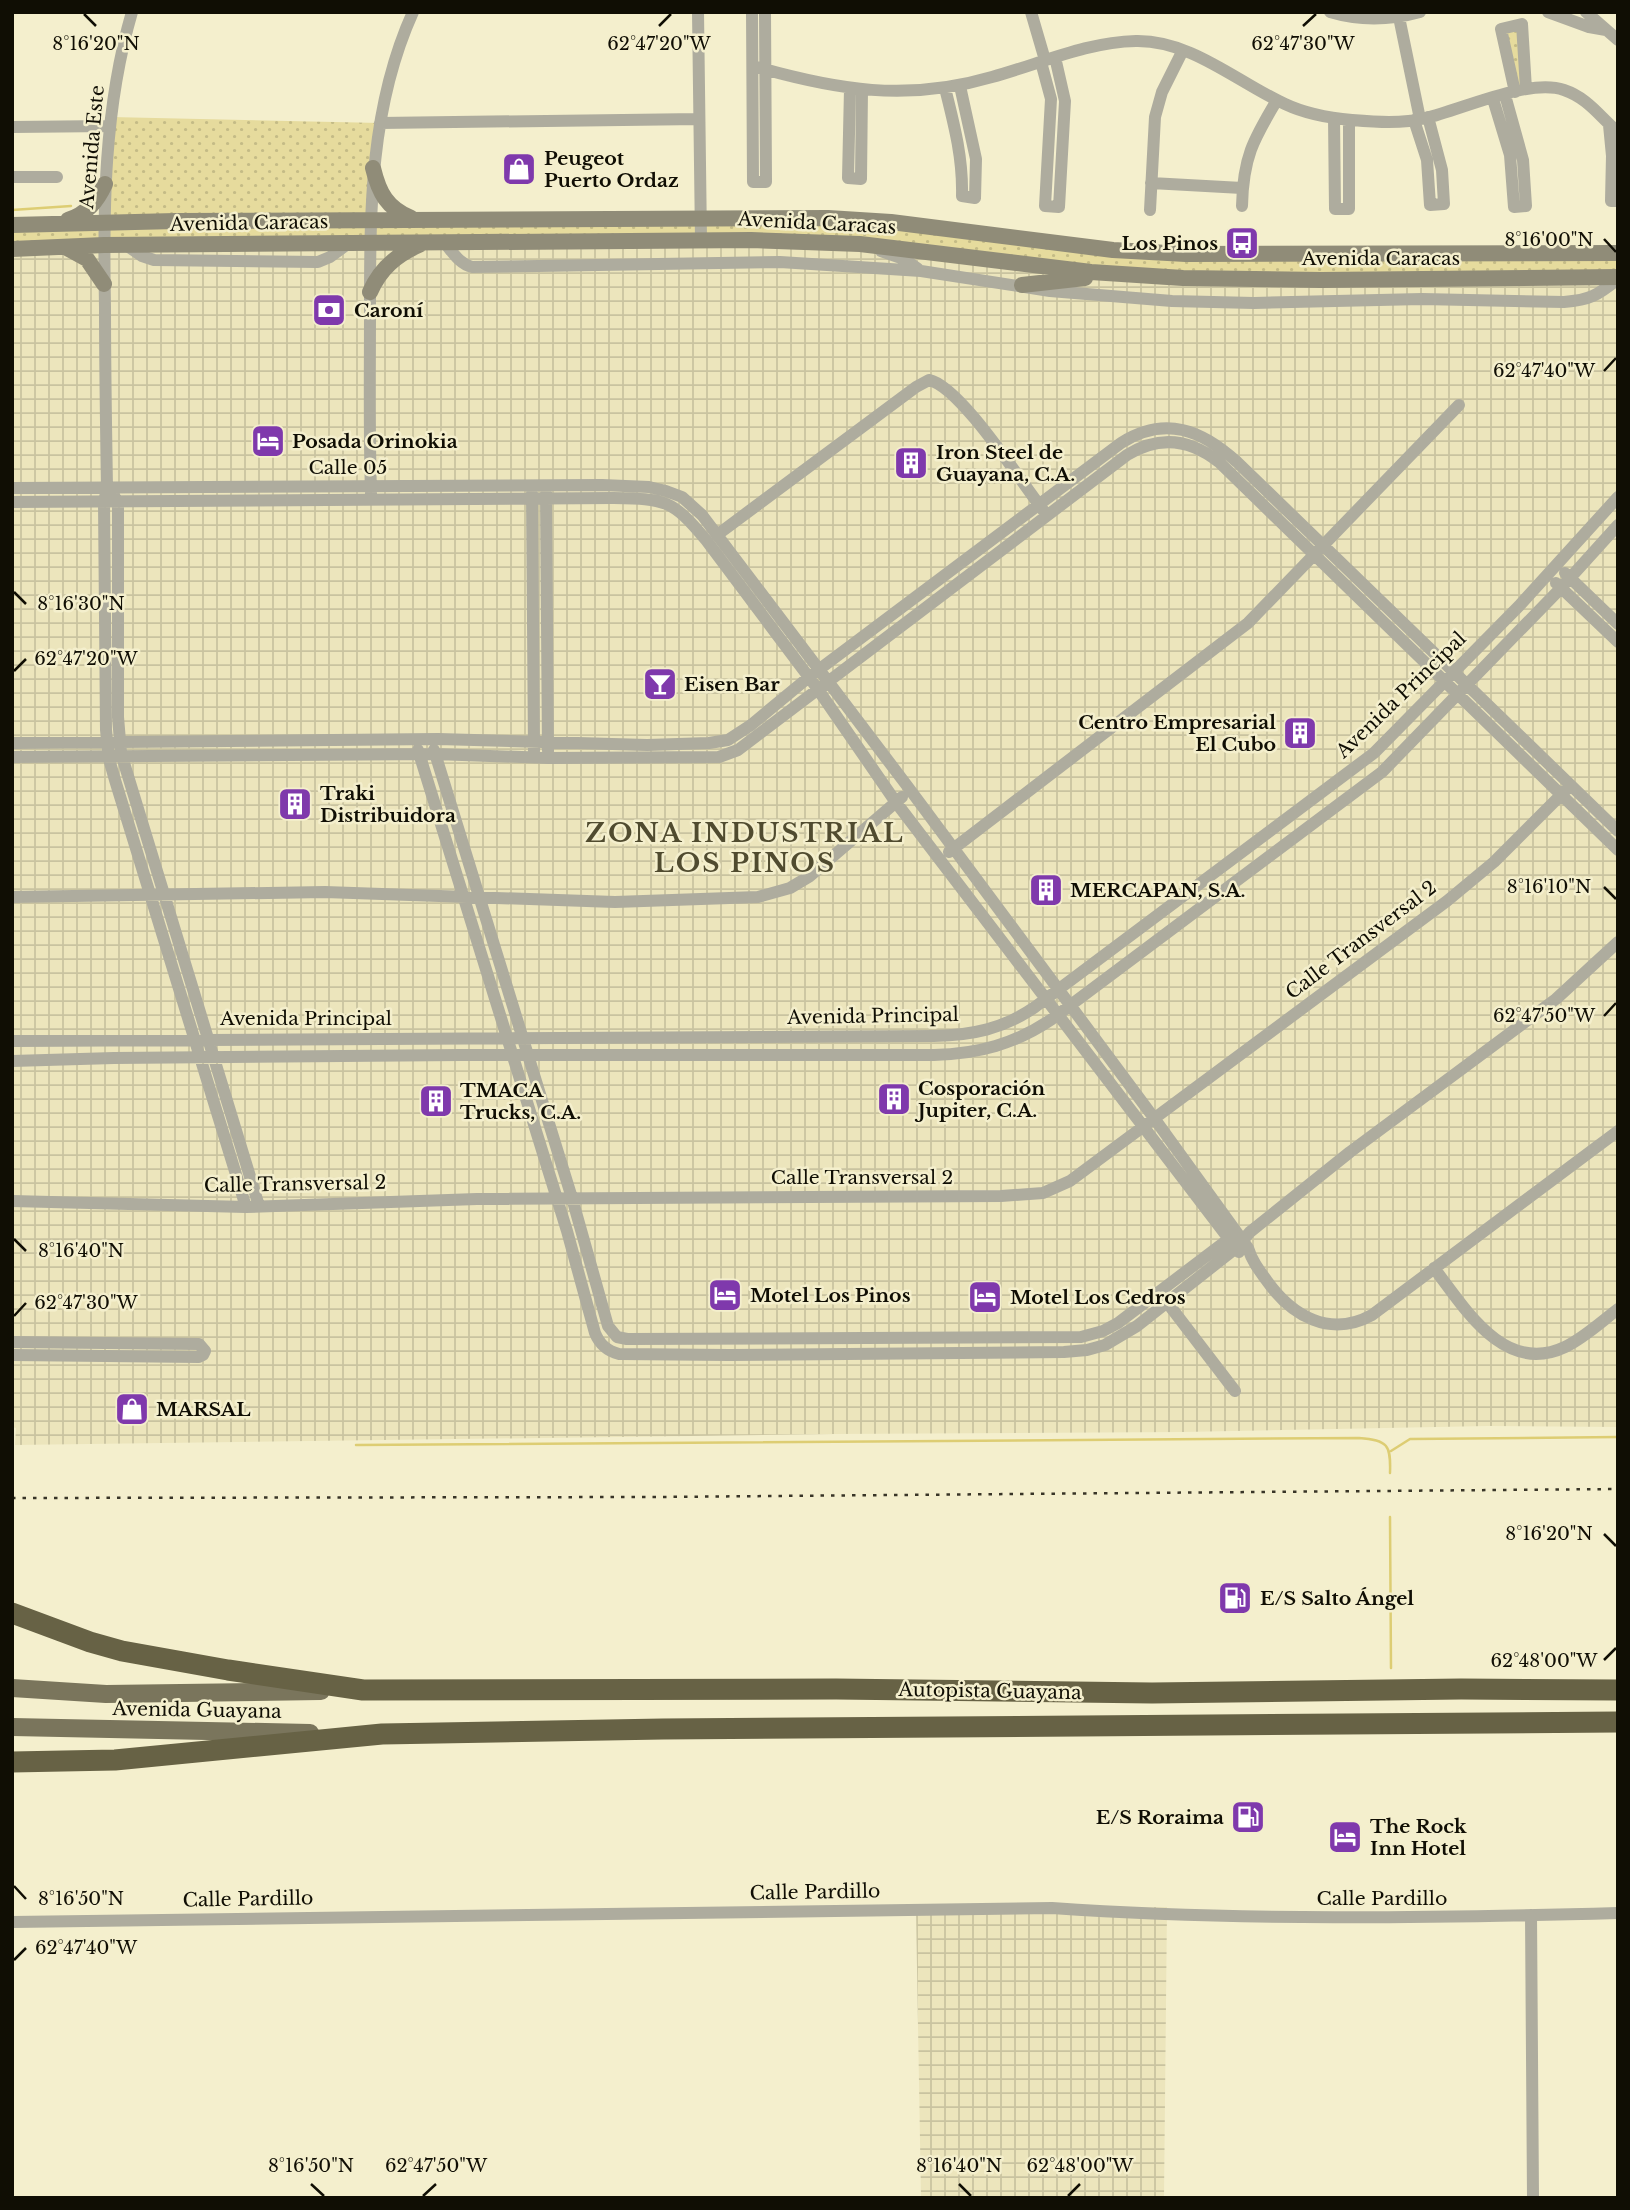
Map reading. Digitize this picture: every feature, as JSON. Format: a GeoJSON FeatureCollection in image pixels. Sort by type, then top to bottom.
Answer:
{"type":"FeatureCollection","features":[{"type":"Feature","properties":{"kind":"highway","name":"Autopista Guayana"},"geometry":{"type":"LineString","coordinates":[[12,1613],[122,1651],[363,1690],[836,1689],[1152,1693],[1618,1690]]}},
{"type":"Feature","properties":{"kind":"highway"},"geometry":{"type":"LineString","coordinates":[[1547,1691],[1618,1676]]}},
{"type":"Feature","properties":{"kind":"highway","name":"Autopista Guayana"},"geometry":{"type":"LineString","coordinates":[[12,1762],[115,1760],[382,1734],[1618,1721]]}},
{"type":"Feature","properties":{"kind":"main road","name":"Avenida Guayana"},"geometry":{"type":"LineString","coordinates":[[12,1688],[106,1694],[363,1690]]}},
{"type":"Feature","properties":{"kind":"main road","name":"Avenida Guayana"},"geometry":{"type":"LineString","coordinates":[[12,1727],[382,1734]]}},
{"type":"Feature","properties":{"kind":"street","name":"Avenida Este"},"geometry":{"type":"LineString","coordinates":[[113,742],[104,502],[107,488],[104,222],[110,126],[132,12]]}},
{"type":"Feature","properties":{"kind":"street"},"geometry":{"type":"LineString","coordinates":[[371,500],[370,220],[373,168],[393,63],[413,12]]}},
{"type":"Feature","properties":{"kind":"street"},"geometry":{"type":"LineString","coordinates":[[698,12],[701,240]]}},
{"type":"Feature","properties":{"kind":"street"},"geometry":{"type":"LineString","coordinates":[[752,12],[759,68],[766,182],[753,182],[759,68],[765,12]]}},
{"type":"Feature","properties":{"kind":"street"},"geometry":{"type":"LineString","coordinates":[[1031,12],[1047,60],[1065,101],[1059,207],[1045,206],[1051,99],[1047,60]]}},
{"type":"Feature","properties":{"kind":"street"},"geometry":{"type":"LineString","coordinates":[[1330,12],[1360,18],[1385,19],[1420,12]]}},
{"type":"Feature","properties":{"kind":"street"},"geometry":{"type":"LineString","coordinates":[[1549,12],[1589,27],[1606,30]]}},
{"type":"Feature","properties":{"kind":"street"},"geometry":{"type":"LineString","coordinates":[[1586,12],[1618,40]]}},
{"type":"Feature","properties":{"kind":"street"},"geometry":{"type":"LineString","coordinates":[[1399,17],[1421,119],[1430,205],[1444,204],[1442,170],[1421,119]]}},
{"type":"Feature","properties":{"kind":"street"},"geometry":{"type":"LineString","coordinates":[[759,68],[817,84],[908,91],[960,86],[1114,42],[1156,43],[1183,50],[1299,110],[1349,120],[1397,122],[1421,119],[1510,94],[1551,88],[1563,90],[1586,102],[1613,129],[1611,201],[1618,201]]}},
{"type":"Feature","properties":{"kind":"street"},"geometry":{"type":"LineString","coordinates":[[1150,210],[1153,133],[1158,104],[1183,50]]}},
{"type":"Feature","properties":{"kind":"street"},"geometry":{"type":"LineString","coordinates":[[945,88],[960,146],[962,197],[975,198],[976,159],[960,86]]}},
{"type":"Feature","properties":{"kind":"street"},"geometry":{"type":"LineString","coordinates":[[856,89],[861,178],[848,178],[856,89]]}},
{"type":"Feature","properties":{"kind":"street"},"geometry":{"type":"LineString","coordinates":[[1510,94],[1523,160],[1526,206],[1514,206],[1510,155],[1510,94]]}},
{"type":"Feature","properties":{"kind":"street"},"geometry":{"type":"LineString","coordinates":[[1242,206],[1242,188],[1249,150],[1277,100]]}},
{"type":"Feature","properties":{"kind":"street"},"geometry":{"type":"LineString","coordinates":[[1334,118],[1335,209],[1349,209],[1349,120]]}},
{"type":"Feature","properties":{"kind":"street"},"geometry":{"type":"LineString","coordinates":[[380,123],[699,119]]}},
{"type":"Feature","properties":{"kind":"street"},"geometry":{"type":"LineString","coordinates":[[12,127],[110,126]]}},
{"type":"Feature","properties":{"kind":"street"},"geometry":{"type":"LineString","coordinates":[[373,168],[383,197],[398,213],[413,219]]}},
{"type":"Feature","properties":{"kind":"street"},"geometry":{"type":"LineString","coordinates":[[12,177],[57,177]]}},
{"type":"Feature","properties":{"kind":"street"},"geometry":{"type":"LineString","coordinates":[[1151,183],[1242,188]]}},
{"type":"Feature","properties":{"kind":"street"},"geometry":{"type":"LineString","coordinates":[[60,223],[83,214],[105,184]]}},
{"type":"Feature","properties":{"kind":"street","name":"Avenida Caracas"},"geometry":{"type":"LineString","coordinates":[[12,225],[413,219],[828,218],[881,221],[1091,247],[1186,254],[1618,253]]}},
{"type":"Feature","properties":{"kind":"street","name":"Avenida Caracas"},"geometry":{"type":"LineString","coordinates":[[12,249],[104,245],[701,240],[860,244],[1091,272],[1219,279],[1618,278]]}},
{"type":"Feature","properties":{"kind":"street"},"geometry":{"type":"LineString","coordinates":[[370,292],[376,278],[404,251],[435,242],[472,267],[780,262],[921,271],[1050,291],[1172,301],[1254,303],[1422,299],[1564,302],[1593,297],[1618,278]]}},
{"type":"Feature","properties":{"kind":"street"},"geometry":{"type":"LineString","coordinates":[[860,244],[904,260],[921,271]]}},
{"type":"Feature","properties":{"kind":"street"},"geometry":{"type":"LineString","coordinates":[[61,246],[87,259],[104,284]]}},
{"type":"Feature","properties":{"kind":"street"},"geometry":{"type":"LineString","coordinates":[[1022,285],[1132,274]]}},
{"type":"Feature","properties":{"kind":"street"},"geometry":{"type":"LineString","coordinates":[[1043,510],[963,405],[944,386],[929,380],[717,535],[768,612],[822,684],[911,791],[1154,1118],[1239,1238],[1242,1255],[1252,1260],[1277,1295],[1294,1311],[1315,1321],[1340,1325],[1362,1320],[1618,1131]]}},
{"type":"Feature","properties":{"kind":"street"},"geometry":{"type":"LineString","coordinates":[[941,860],[953,848],[1222,645],[1259,612],[1459,405]]}},
{"type":"Feature","properties":{"kind":"street"},"geometry":{"type":"LineString","coordinates":[[12,757],[420,755],[539,747],[709,744],[728,740],[751,725],[814,673],[1043,510],[1127,455],[1153,443],[1180,442],[1201,449],[1245,477],[1463,690],[1561,795],[1618,850]]}},
{"type":"Feature","properties":{"kind":"street","name":"Calle 05"},"geometry":{"type":"LineString","coordinates":[[12,488],[371,486],[656,499],[676,510],[706,540],[768,612]]}},
{"type":"Feature","properties":{"kind":"street","name":"Calle 05"},"geometry":{"type":"LineString","coordinates":[[12,502],[371,500],[649,487],[682,497],[717,535]]}},
{"type":"Feature","properties":{"kind":"street"},"geometry":{"type":"LineString","coordinates":[[107,488],[118,502],[113,742],[150,895],[220,1123],[253,1206]]}},
{"type":"Feature","properties":{"kind":"street"},"geometry":{"type":"LineString","coordinates":[[539,492],[539,747],[549,758],[711,757],[731,753],[1043,510]]}},
{"type":"Feature","properties":{"kind":"street","name":"Avenida Principal"},"geometry":{"type":"LineString","coordinates":[[12,1041],[965,1035],[986,1031],[1021,1016],[1046,999],[1312,802],[1382,746],[1552,570],[1618,497]]}},
{"type":"Feature","properties":{"kind":"street","name":"Avenida Principal"},"geometry":{"type":"LineString","coordinates":[[12,1061],[200,1057],[934,1055],[988,1050],[1024,1036],[1058,1015],[1323,817],[1402,754],[1618,525]]}},
{"type":"Feature","properties":{"kind":"street"},"geometry":{"type":"LineString","coordinates":[[1552,570],[1570,577],[1618,624]]}},
{"type":"Feature","properties":{"kind":"street"},"geometry":{"type":"LineString","coordinates":[[1552,570],[1561,588],[1618,642]]}},
{"type":"Feature","properties":{"kind":"street"},"geometry":{"type":"LineString","coordinates":[[822,684],[895,801],[1143,1126],[1239,1238]]}},
{"type":"Feature","properties":{"kind":"street"},"geometry":{"type":"LineString","coordinates":[[1463,690],[1618,831]]}},
{"type":"Feature","properties":{"kind":"street"},"geometry":{"type":"LineString","coordinates":[[415,740],[557,1198],[595,1333],[603,1346],[619,1354],[1077,1351],[1096,1348],[1113,1341],[1163,1298],[1350,1152],[1556,999],[1618,942]]}},
{"type":"Feature","properties":{"kind":"street"},"geometry":{"type":"LineString","coordinates":[[12,743],[430,740],[539,747]]}},
{"type":"Feature","properties":{"kind":"street"},"geometry":{"type":"LineString","coordinates":[[430,740],[572,1198],[608,1326],[617,1337]]}},
{"type":"Feature","properties":{"kind":"street"},"geometry":{"type":"LineString","coordinates":[[728,740],[731,753]]}},
{"type":"Feature","properties":{"kind":"street"},"geometry":{"type":"LineString","coordinates":[[116,756],[165,895],[235,1121],[253,1206]]}},
{"type":"Feature","properties":{"kind":"street"},"geometry":{"type":"LineString","coordinates":[[1349,773],[1361,788]]}},
{"type":"Feature","properties":{"kind":"street","name":"Calle Transversal 2"},"geometry":{"type":"LineString","coordinates":[[12,1201],[253,1206],[557,1198],[1033,1195],[1052,1191],[1070,1181],[1470,883],[1509,848],[1570,785]]}},
{"type":"Feature","properties":{"kind":"street"},"geometry":{"type":"LineString","coordinates":[[12,897],[325,892],[615,902],[744,898],[770,894],[799,883],[825,865],[895,801],[911,791]]}},
{"type":"Feature","properties":{"kind":"street"},"geometry":{"type":"LineString","coordinates":[[1312,802],[1323,817]]}},
{"type":"Feature","properties":{"kind":"street"},"geometry":{"type":"LineString","coordinates":[[986,1031],[988,1050]]}},
{"type":"Feature","properties":{"kind":"street"},"geometry":{"type":"LineString","coordinates":[[965,1035],[968,1053]]}},
{"type":"Feature","properties":{"kind":"street"},"geometry":{"type":"LineString","coordinates":[[220,1123],[235,1121]]}},
{"type":"Feature","properties":{"kind":"street"},"geometry":{"type":"LineString","coordinates":[[1434,1268],[1483,1330],[1505,1346],[1519,1351],[1544,1353],[1566,1346],[1618,1309]]}},
{"type":"Feature","properties":{"kind":"street"},"geometry":{"type":"LineString","coordinates":[[603,1346],[617,1337],[1073,1338],[1111,1328],[1163,1298]]}},
{"type":"Feature","properties":{"kind":"street"},"geometry":{"type":"LineString","coordinates":[[1163,1298],[1235,1391]]}},
{"type":"Feature","properties":{"kind":"street"},"geometry":{"type":"LineString","coordinates":[[897,1338],[898,1353]]}},
{"type":"Feature","properties":{"kind":"street"},"geometry":{"type":"LineString","coordinates":[[1005,1338],[1006,1352]]}},
{"type":"Feature","properties":{"kind":"street"},"geometry":{"type":"LineString","coordinates":[[1073,1338],[1077,1351]]}},
{"type":"Feature","properties":{"kind":"street"},"geometry":{"type":"LineString","coordinates":[[676,1339],[676,1355]]}},
{"type":"Feature","properties":{"kind":"street"},"geometry":{"type":"LineString","coordinates":[[12,1342],[199,1344],[205,1351],[199,1357],[12,1355]]}},
{"type":"Feature","properties":{"kind":"street","name":"Calle Pardillo"},"geometry":{"type":"LineString","coordinates":[[12,1922],[1052,1908],[1166,1916],[1339,1918],[1618,1913]]}},
{"type":"Feature","properties":{"kind":"street"},"geometry":{"type":"LineString","coordinates":[[1531,1915],[1533,2198]]}},
{"type":"Feature","properties":{"kind":"shaded area"},"geometry":{"type":"Polygon","coordinates":[[[1522,24],[1526,89],[1515,92],[1501,29],[1522,24]]]}},
{"type":"Feature","properties":{"kind":"shaded area"},"geometry":{"type":"Polygon","coordinates":[[[111,117],[380,123],[370,219],[828,218],[1113,250],[1618,253],[1618,277],[1219,279],[887,247],[12,249],[12,225],[104,221],[111,117]]]}},
{"type":"Feature","properties":{"kind":"shaded area"},"geometry":{"type":"Polygon","coordinates":[[[649,240],[1618,277],[1618,1427],[1488,1426],[15,1445],[16,1428],[12,1427],[12,249],[649,240]]]}},
{"type":"Feature","properties":{"kind":"shaded area"},"geometry":{"type":"Polygon","coordinates":[[[1167,1907],[1164,2198],[921,2198],[916,1910],[1167,1907]]]}},
{"type":"Feature","properties":{"kind":"waterway"},"geometry":{"type":"LineString","coordinates":[[12,210],[71,206]]}},
{"type":"Feature","properties":{"kind":"waterway"},"geometry":{"type":"LineString","coordinates":[[1391,1451],[1410,1439],[1618,1437]]}},
{"type":"Feature","properties":{"kind":"waterway"},"geometry":{"type":"LineString","coordinates":[[356,1445],[1359,1438],[1376,1440],[1386,1446],[1390,1456],[1390,1473]]}},
{"type":"Feature","properties":{"kind":"waterway"},"geometry":{"type":"LineString","coordinates":[[1390,1517],[1391,1668]]}},
{"type":"Feature","properties":{"kind":"railway"},"geometry":{"type":"LineString","coordinates":[[12,1498],[653,1497],[1618,1489]]}},
{"type":"Feature","properties":{"kind":"place","name":"Peugeot Puerto Ordaz"},"geometry":{"type":"Point","coordinates":[519,169]}},
{"type":"Feature","properties":{"kind":"place","name":"Los Pinos"},"geometry":{"type":"Point","coordinates":[1242,243]}},
{"type":"Feature","properties":{"kind":"place","name":"Caroní"},"geometry":{"type":"Point","coordinates":[329,310]}},
{"type":"Feature","properties":{"kind":"place","name":"Posada Orinokia"},"geometry":{"type":"Point","coordinates":[268,441]}},
{"type":"Feature","properties":{"kind":"place","name":"Iron Steel de Guayana, C.A."},"geometry":{"type":"Point","coordinates":[911,463]}},
{"type":"Feature","properties":{"kind":"place","name":"Eisen Bar"},"geometry":{"type":"Point","coordinates":[660,684]}},
{"type":"Feature","properties":{"kind":"place","name":"Centro Empresarial El Cubo"},"geometry":{"type":"Point","coordinates":[1300,733]}},
{"type":"Feature","properties":{"kind":"place","name":"Traki Distribuidora"},"geometry":{"type":"Point","coordinates":[295,804]}},
{"type":"Feature","properties":{"kind":"place","name":"MERCAPAN, S.A."},"geometry":{"type":"Point","coordinates":[1046,890]}},
{"type":"Feature","properties":{"kind":"place","name":"Cosporación Jupiter, C.A."},"geometry":{"type":"Point","coordinates":[894,1099]}},
{"type":"Feature","properties":{"kind":"place","name":"TMACA Trucks, C.A."},"geometry":{"type":"Point","coordinates":[436,1101]}},
{"type":"Feature","properties":{"kind":"place","name":"Motel Los Pinos"},"geometry":{"type":"Point","coordinates":[725,1295]}},
{"type":"Feature","properties":{"kind":"place","name":"Motel Los Cedros"},"geometry":{"type":"Point","coordinates":[985,1297]}},
{"type":"Feature","properties":{"kind":"place","name":"MARSAL"},"geometry":{"type":"Point","coordinates":[132,1409]}},
{"type":"Feature","properties":{"kind":"place","name":"E/S Salto Ángel"},"geometry":{"type":"Point","coordinates":[1235,1598]}},
{"type":"Feature","properties":{"kind":"place","name":"E/S Roraima"},"geometry":{"type":"Point","coordinates":[1248,1817]}},
{"type":"Feature","properties":{"kind":"place","name":"The Rock Inn Hotel"},"geometry":{"type":"Point","coordinates":[1345,1837]}},
{"type":"Feature","properties":{"kind":"district","name":"ZONA INDUSTRIAL LOS PINOS"},"geometry":{"type":"Point","coordinates":[745,848]}}]}
